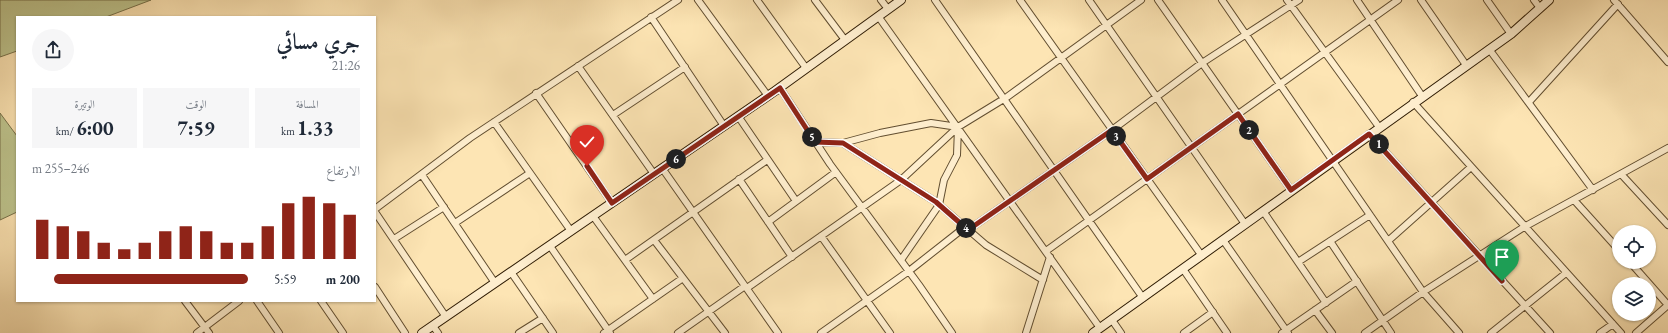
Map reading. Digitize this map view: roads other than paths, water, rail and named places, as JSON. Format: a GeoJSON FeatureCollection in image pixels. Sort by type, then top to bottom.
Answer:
{"type":"FeatureCollection","features":[{"type":"Feature","properties":{"kind":"main road"},"geometry":{"type":"LineString","coordinates":[[422,333],[780,88],[901,0]]}},
{"type":"Feature","properties":{"kind":"main road"},"geometry":{"type":"LineString","coordinates":[[1093,333],[1202,256],[1413,102],[1511,34],[1549,0]]}},
{"type":"Feature","properties":{"kind":"street"},"geometry":{"type":"LineString","coordinates":[[376,210],[470,138],[678,0]]}},
{"type":"Feature","properties":{"kind":"street"},"geometry":{"type":"LineString","coordinates":[[698,0],[768,96]]}},
{"type":"Feature","properties":{"kind":"street"},"geometry":{"type":"LineString","coordinates":[[757,0],[806,68]]}},
{"type":"Feature","properties":{"kind":"street"},"geometry":{"type":"LineString","coordinates":[[816,0],[845,40]]}},
{"type":"Feature","properties":{"kind":"street"},"geometry":{"type":"LineString","coordinates":[[881,0],[888,9]]}},
{"type":"Feature","properties":{"kind":"street"},"geometry":{"type":"LineString","coordinates":[[935,0],[1143,298]]}},
{"type":"Feature","properties":{"kind":"street"},"geometry":{"type":"LineString","coordinates":[[1020,0],[1202,256]]}},
{"type":"Feature","properties":{"kind":"street"},"geometry":{"type":"LineString","coordinates":[[1089,0],[1245,224]]}},
{"type":"Feature","properties":{"kind":"street"},"geometry":{"type":"LineString","coordinates":[[678,333],[792,257],[901,180],[958,127],[1004,99],[1141,0]]}},
{"type":"Feature","properties":{"kind":"street"},"geometry":{"type":"LineString","coordinates":[[1158,0],[1291,190]]}},
{"type":"Feature","properties":{"kind":"street"},"geometry":{"type":"LineString","coordinates":[[1222,0],[1247,34],[1423,292],[1459,333]]}},
{"type":"Feature","properties":{"kind":"street"},"geometry":{"type":"LineString","coordinates":[[821,333],[967,228],[1010,202],[1055,171],[1202,63],[1247,34],[1289,3],[1299,0]]}},
{"type":"Feature","properties":{"kind":"street"},"geometry":{"type":"LineString","coordinates":[[1357,0],[1422,96]]}},
{"type":"Feature","properties":{"kind":"street"},"geometry":{"type":"LineString","coordinates":[[1046,251],[1398,0]]}},
{"type":"Feature","properties":{"kind":"street"},"geometry":{"type":"LineString","coordinates":[[1421,0],[1466,65]]}},
{"type":"Feature","properties":{"kind":"street"},"geometry":{"type":"LineString","coordinates":[[1487,0],[1511,34]]}},
{"type":"Feature","properties":{"kind":"street"},"geometry":{"type":"LineString","coordinates":[[1534,0],[1540,8]]}},
{"type":"Feature","properties":{"kind":"street"},"geometry":{"type":"LineString","coordinates":[[1529,102],[1616,2],[1668,62]]}},
{"type":"Feature","properties":{"kind":"street"},"geometry":{"type":"LineString","coordinates":[[1289,3],[1379,127]]}},
{"type":"Feature","properties":{"kind":"street"},"geometry":{"type":"LineString","coordinates":[[878,16],[1100,328]]}},
{"type":"Feature","properties":{"kind":"street"},"geometry":{"type":"LineString","coordinates":[[652,17],[724,126]]}},
{"type":"Feature","properties":{"kind":"street"},"geometry":{"type":"LineString","coordinates":[[1489,49],[1593,190]]}},
{"type":"Feature","properties":{"kind":"street"},"geometry":{"type":"LineString","coordinates":[[578,66],[654,174]]}},
{"type":"Feature","properties":{"kind":"street"},"geometry":{"type":"LineString","coordinates":[[613,115],[685,67]]}},
{"type":"Feature","properties":{"kind":"street"},"geometry":{"type":"LineString","coordinates":[[780,88],[836,172],[901,260],[952,333]]}},
{"type":"Feature","properties":{"kind":"street"},"geometry":{"type":"LineString","coordinates":[[536,93],[612,203]]}},
{"type":"Feature","properties":{"kind":"street"},"geometry":{"type":"LineString","coordinates":[[1413,102],[1621,333]]}},
{"type":"Feature","properties":{"kind":"street"},"geometry":{"type":"LineString","coordinates":[[738,116],[796,201]]}},
{"type":"Feature","properties":{"kind":"street"},"geometry":{"type":"LineString","coordinates":[[494,122],[571,231]]}},
{"type":"Feature","properties":{"kind":"street"},"geometry":{"type":"LineString","coordinates":[[815,142],[843,143],[880,132],[931,123],[958,127]]}},
{"type":"Feature","properties":{"kind":"street"},"geometry":{"type":"LineString","coordinates":[[901,260],[940,205],[944,180],[957,155],[958,127]]}},
{"type":"Feature","properties":{"kind":"street"},"geometry":{"type":"LineString","coordinates":[[1369,134],[1550,333]]}},
{"type":"Feature","properties":{"kind":"street"},"geometry":{"type":"LineString","coordinates":[[843,143],[940,205],[986,245],[1043,280]]}},
{"type":"Feature","properties":{"kind":"street"},"geometry":{"type":"LineString","coordinates":[[1365,333],[1423,292],[1524,227],[1668,148]]}},
{"type":"Feature","properties":{"kind":"street"},"geometry":{"type":"LineString","coordinates":[[625,260],[767,160]]}},
{"type":"Feature","properties":{"kind":"street"},"geometry":{"type":"LineString","coordinates":[[1388,241],[1471,167]]}},
{"type":"Feature","properties":{"kind":"street"},"geometry":{"type":"LineString","coordinates":[[662,168],[778,333]]}},
{"type":"Feature","properties":{"kind":"street"},"geometry":{"type":"LineString","coordinates":[[768,222],[836,172]]}},
{"type":"Feature","properties":{"kind":"street"},"geometry":{"type":"LineString","coordinates":[[455,223],[530,173]]}},
{"type":"Feature","properties":{"kind":"street"},"geometry":{"type":"LineString","coordinates":[[1621,174],[1668,225]]}},
{"type":"Feature","properties":{"kind":"street"},"geometry":{"type":"LineString","coordinates":[[422,175],[495,283]]}},
{"type":"Feature","properties":{"kind":"street"},"geometry":{"type":"LineString","coordinates":[[739,180],[792,257]]}},
{"type":"Feature","properties":{"kind":"street"},"geometry":{"type":"LineString","coordinates":[[1574,200],[1612,242]]}},
{"type":"Feature","properties":{"kind":"street"},"geometry":{"type":"LineString","coordinates":[[394,239],[444,208]]}},
{"type":"Feature","properties":{"kind":"street"},"geometry":{"type":"LineString","coordinates":[[1263,211],[1326,302]]}},
{"type":"Feature","properties":{"kind":"street"},"geometry":{"type":"LineString","coordinates":[[376,212],[446,317]]}},
{"type":"Feature","properties":{"kind":"street"},"geometry":{"type":"LineString","coordinates":[[1298,262],[1370,215]]}},
{"type":"Feature","properties":{"kind":"street"},"geometry":{"type":"LineString","coordinates":[[593,216],[653,299]]}},
{"type":"Feature","properties":{"kind":"street"},"geometry":{"type":"LineString","coordinates":[[822,236],[890,333]]}},
{"type":"Feature","properties":{"kind":"street"},"geometry":{"type":"LineString","coordinates":[[654,240],[725,333]]}},
{"type":"Feature","properties":{"kind":"street"},"geometry":{"type":"LineString","coordinates":[[1223,240],[1286,332],[1357,281]]}},
{"type":"Feature","properties":{"kind":"street"},"geometry":{"type":"LineString","coordinates":[[1330,241],[1391,333]]}},
{"type":"Feature","properties":{"kind":"street"},"geometry":{"type":"LineString","coordinates":[[550,246],[608,332],[683,278]]}},
{"type":"Feature","properties":{"kind":"street"},"geometry":{"type":"LineString","coordinates":[[1026,333],[1050,257]]}},
{"type":"Feature","properties":{"kind":"street"},"geometry":{"type":"LineString","coordinates":[[1183,269],[1228,333]]}},
{"type":"Feature","properties":{"kind":"street"},"geometry":{"type":"LineString","coordinates":[[1636,269],[1668,305],[1636,333]]}},
{"type":"Feature","properties":{"kind":"street"},"geometry":{"type":"LineString","coordinates":[[511,272],[553,333]]}},
{"type":"Feature","properties":{"kind":"street"},"geometry":{"type":"LineString","coordinates":[[1491,333],[1566,273]]}},
{"type":"Feature","properties":{"kind":"street"},"geometry":{"type":"LineString","coordinates":[[376,289],[405,333]]}},
{"type":"Feature","properties":{"kind":"street"},"geometry":{"type":"LineString","coordinates":[[186,302],[207,331]]}},
{"type":"Feature","properties":{"kind":"street"},"geometry":{"type":"LineString","coordinates":[[197,333],[207,331],[238,302]]}},
{"type":"Feature","properties":{"kind":"street"},"geometry":{"type":"LineString","coordinates":[[258,302],[279,333]]}},
{"type":"Feature","properties":{"kind":"street"},"geometry":{"type":"LineString","coordinates":[[322,302],[344,333]]}},
{"type":"Feature","properties":{"kind":"street"},"geometry":{"type":"LineString","coordinates":[[1315,310],[1332,333]]}},
{"type":"Feature","properties":{"kind":"street"},"geometry":{"type":"LineString","coordinates":[[1184,333],[1213,312]]}},
{"type":"Feature","properties":{"kind":"street"},"geometry":{"type":"LineString","coordinates":[[519,333],[543,318]]}},
{"type":"Feature","properties":{"kind":"street"},"geometry":{"type":"LineString","coordinates":[[1112,320],[1121,333]]}},
{"type":"Feature","properties":{"kind":"street"},"geometry":{"type":"LineString","coordinates":[[1600,333],[1613,324]]}},
{"type":"Feature","properties":{"kind":"street"},"geometry":{"type":"LineString","coordinates":[[433,326],[438,333]]}}]}
